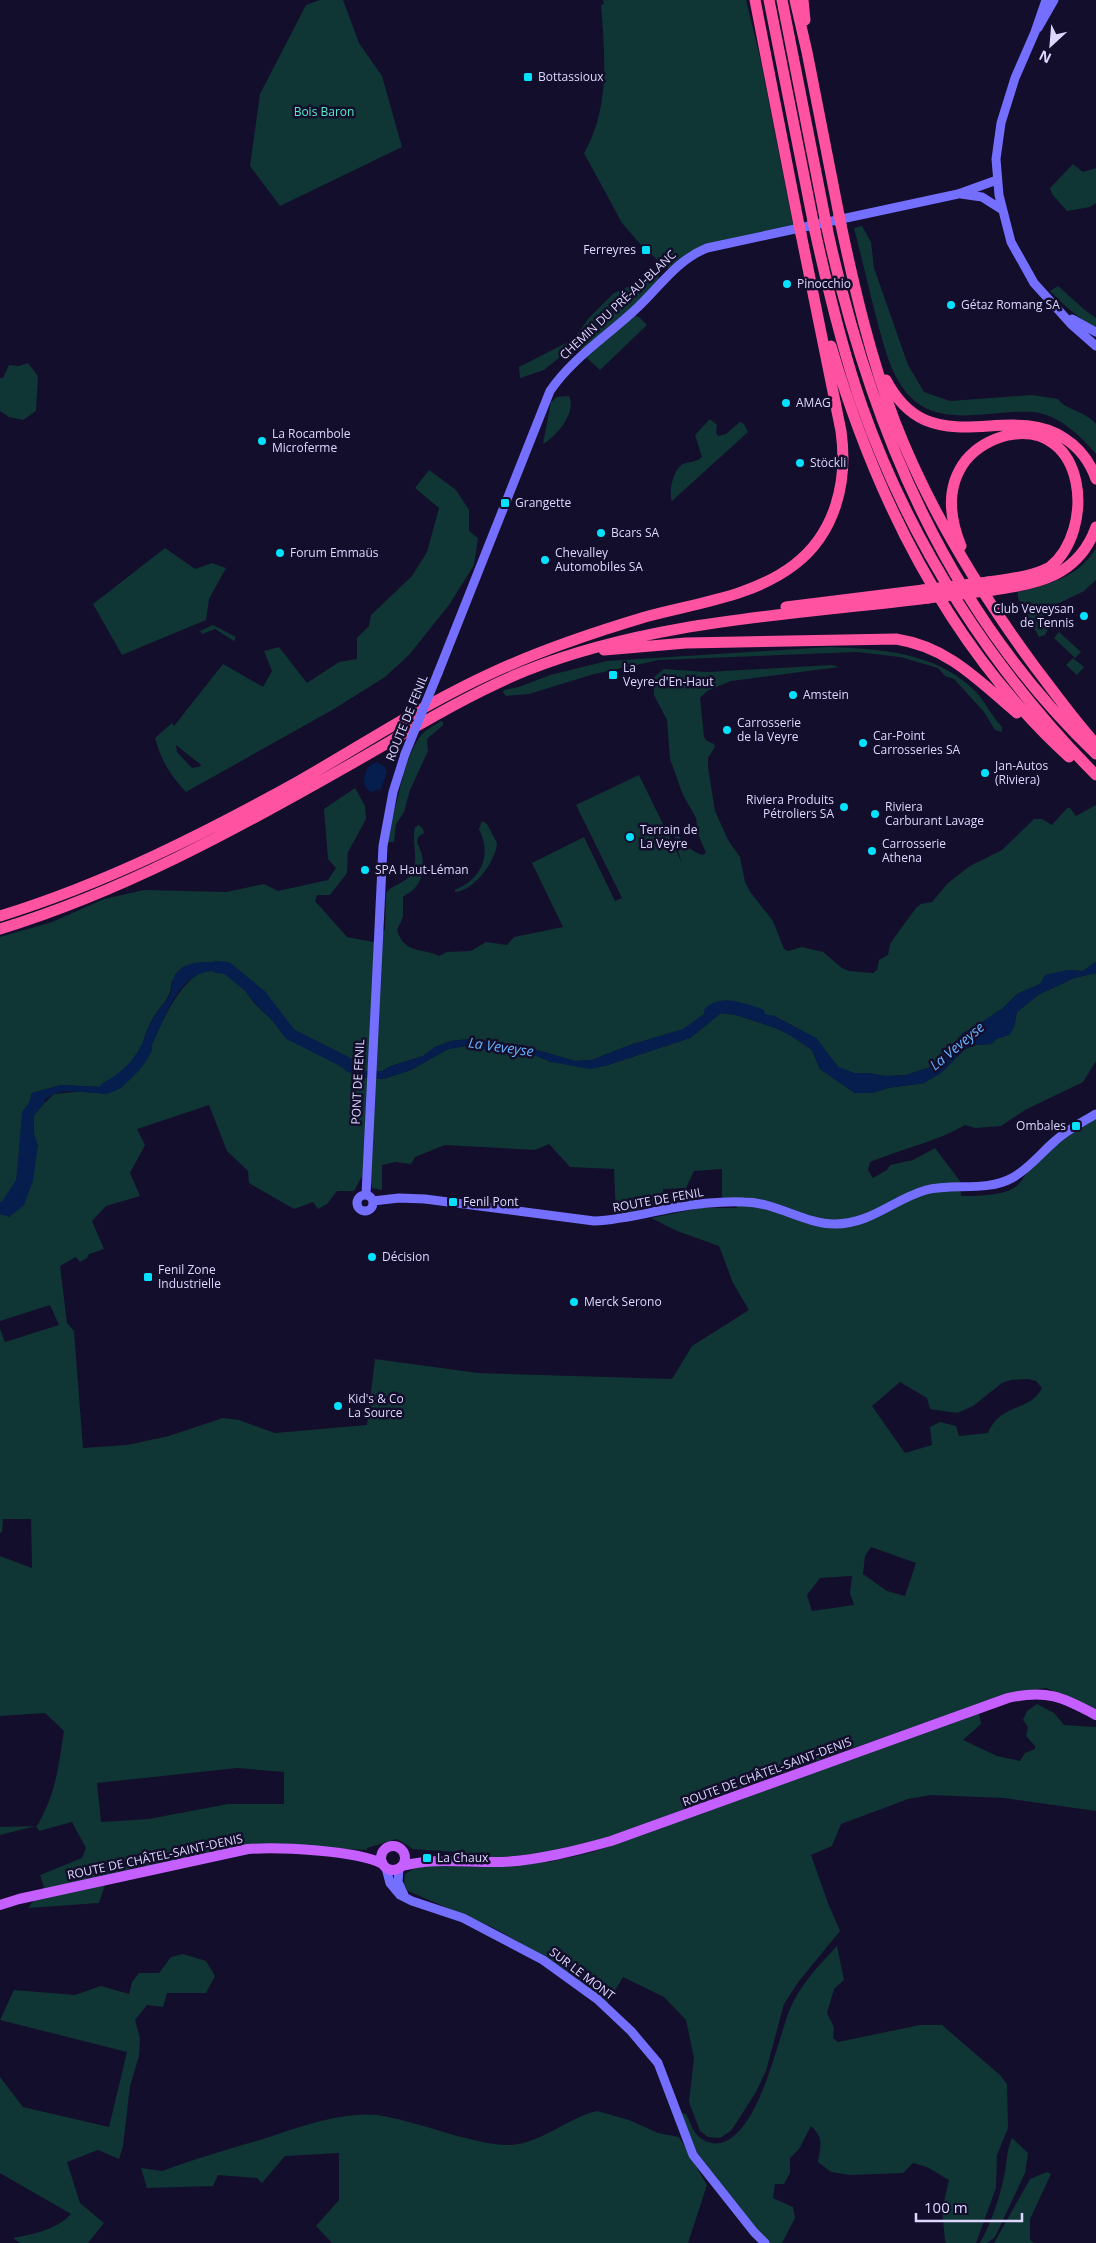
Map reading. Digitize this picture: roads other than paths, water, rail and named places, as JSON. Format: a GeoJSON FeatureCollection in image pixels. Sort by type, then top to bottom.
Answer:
{"type":"FeatureCollection","features":[{"type":"Feature","properties":{"kind":"highway"},"geometry":{"type":"LineString","coordinates":[[0,916],[66,893],[171,846],[288,786],[478,679],[530,656],[570,642],[644,618],[731,596],[759,585],[792,566],[819,540],[833,515],[839,496],[843,455],[841,431],[754,0]]}},
{"type":"Feature","properties":{"kind":"highway"},"geometry":{"type":"LineString","coordinates":[[769,0],[814,226],[839,330],[862,406],[883,460],[917,531],[959,604],[988,647],[1026,697],[1096,775]]}},
{"type":"Feature","properties":{"kind":"highway"},"geometry":{"type":"LineString","coordinates":[[782,0],[826,223],[849,319],[870,388],[896,458],[923,515],[960,583],[997,638],[1052,707],[1096,754]]}},
{"type":"Feature","properties":{"kind":"highway"},"geometry":{"type":"LineString","coordinates":[[795,0],[840,220],[871,346],[889,406],[913,466],[942,525],[970,571],[1018,644],[1096,745]]}},
{"type":"Feature","properties":{"kind":"highway"},"geometry":{"type":"LineString","coordinates":[[804,0],[807,52]]}},
{"type":"Feature","properties":{"kind":"highway"},"geometry":{"type":"LineString","coordinates":[[810,277],[844,389],[864,445],[887,499],[922,567],[969,641],[1014,701],[1037,726],[1096,781]]}},
{"type":"Feature","properties":{"kind":"highway"},"geometry":{"type":"LineString","coordinates":[[871,346],[895,394],[908,409],[919,417],[933,423],[950,426],[1020,424],[1046,429],[1065,438],[1077,448],[1087,460],[1092,484]]}},
{"type":"Feature","properties":{"kind":"highway"},"geometry":{"type":"LineString","coordinates":[[970,571],[954,529],[951,497],[960,469],[980,447],[995,439],[1012,435],[1030,435],[1045,439],[1061,447],[1074,458],[1092,484]]}},
{"type":"Feature","properties":{"kind":"highway"},"geometry":{"type":"LineString","coordinates":[[991,586],[1032,574],[1060,562],[1080,540],[1089,515]]}},
{"type":"Feature","properties":{"kind":"highway"},"geometry":{"type":"LineString","coordinates":[[570,642],[683,620],[991,586],[1030,584],[1059,573],[1082,555],[1096,527]]}},
{"type":"Feature","properties":{"kind":"highway"},"geometry":{"type":"LineString","coordinates":[[0,929],[79,900],[185,853],[294,797],[472,695],[523,672],[612,642],[661,631],[925,594]]}},
{"type":"Feature","properties":{"kind":"highway"},"geometry":{"type":"LineString","coordinates":[[566,657],[610,649],[679,644],[879,638],[909,641],[936,650],[958,663],[1096,781]]}},
{"type":"Feature","properties":{"kind":"main road","name":"ROUTE DE CHÂTEL-SAINT-DENIS"},"geometry":{"type":"LineString","coordinates":[[401,1867],[440,1861],[510,1861],[533,1859],[611,1841],[1008,1698],[1039,1694],[1052,1696],[1096,1715]]}},
{"type":"Feature","properties":{"kind":"main road"},"geometry":{"type":"LineString","coordinates":[[394,1846],[401,1849],[405,1857],[401,1867],[392,1870],[384,1866],[381,1855],[387,1847],[394,1846]]}},
{"type":"Feature","properties":{"kind":"main road","name":"ROUTE DE CHÂTEL-SAINT-DENIS"},"geometry":{"type":"LineString","coordinates":[[0,1905],[66,1888],[248,1849],[270,1848],[346,1854],[387,1847]]}},
{"type":"Feature","properties":{"kind":"main road","name":"ROUTE DE CHÂTEL-SAINT-DENIS"},"geometry":{"type":"LineString","coordinates":[[401,1849],[413,1855],[440,1861]]}},
{"type":"Feature","properties":{"kind":"main road","name":"ROUTE DE CHÂTEL-SAINT-DENIS"},"geometry":{"type":"LineString","coordinates":[[346,1854],[384,1866]]}},
{"type":"Feature","properties":{"kind":"street"},"geometry":{"type":"LineString","coordinates":[[1046,0],[1035,32],[1015,78],[1001,123],[997,147],[997,180],[1001,209],[1019,259],[1034,284],[1096,346]]}},
{"type":"Feature","properties":{"kind":"street"},"geometry":{"type":"LineString","coordinates":[[1035,32],[1054,0]]}},
{"type":"Feature","properties":{"kind":"street","name":"CHEMIN DU PRÉ-AU-BLANC"},"geometry":{"type":"LineString","coordinates":[[512,487],[550,391],[560,376],[638,307],[681,262],[696,252],[707,248],[958,194],[997,180]]}},
{"type":"Feature","properties":{"kind":"street","name":"CHEMIN DU PRÉ-AU-BLANC"},"geometry":{"type":"LineString","coordinates":[[958,194],[982,197],[1001,209]]}},
{"type":"Feature","properties":{"kind":"street"},"geometry":{"type":"LineString","coordinates":[[1050,302],[1078,323],[1096,332]]}},
{"type":"Feature","properties":{"kind":"street","name":"ROUTE DE FENIL"},"geometry":{"type":"LineString","coordinates":[[376,969],[385,828],[393,792],[405,754],[512,487]]}},
{"type":"Feature","properties":{"kind":"street","name":"PONT DE FENIL"},"geometry":{"type":"LineString","coordinates":[[369,1198],[367,1181],[376,969]]}},
{"type":"Feature","properties":{"kind":"street","name":"ROUTE DE FENIL"},"geometry":{"type":"LineString","coordinates":[[369,1198],[425,1199],[594,1221],[617,1220],[674,1208],[744,1202],[760,1203],[779,1208],[822,1223],[844,1223],[860,1221],[874,1216],[924,1191],[999,1183],[1012,1178],[1033,1162],[1054,1141],[1096,1114]]}},
{"type":"Feature","properties":{"kind":"street","name":"SUR LE MONT"},"geometry":{"type":"LineString","coordinates":[[384,1866],[392,1887],[407,1899],[464,1918],[522,1948],[562,1972],[631,2031],[658,2063],[693,2155],[754,2232],[765,2243]]}},
{"type":"Feature","properties":{"kind":"street"},"geometry":{"type":"LineString","coordinates":[[401,1867],[399,1888],[407,1899]]}},
{"type":"Feature","properties":{"kind":"water"},"geometry":{"type":"Polygon","coordinates":[[[377,762],[385,767],[387,773],[381,789],[371,792],[365,787],[364,777],[368,767],[377,762]]]}},
{"type":"Feature","properties":{"kind":"water"},"geometry":{"type":"Polygon","coordinates":[[[218,962],[259,992],[278,1012],[290,1030],[287,1032],[267,1015],[238,982],[229,975],[213,971],[201,973],[191,979],[174,998],[153,1043],[131,1078],[122,1087],[106,1093],[60,1092],[52,1095],[42,1103],[33,1114],[34,1134],[38,1146],[33,1181],[24,1205],[9,1217],[0,1214],[0,1204],[11,1195],[23,1171],[26,1158],[29,1103],[32,1093],[61,1085],[100,1087],[118,1082],[139,1063],[142,1046],[148,1030],[171,993],[175,974],[183,967],[191,964],[218,962]]]}},
{"type":"Feature","properties":{"kind":"water"},"geometry":{"type":"Polygon","coordinates":[[[1096,962],[1096,973],[1074,978],[1038,995],[1017,1012],[1014,1027],[1009,1035],[996,1039],[991,1044],[976,1045],[965,1049],[941,1073],[924,1083],[888,1088],[872,1093],[855,1093],[820,1069],[812,1050],[790,1035],[776,1028],[736,1015],[721,1013],[690,1038],[605,1066],[590,1069],[551,1062],[537,1056],[514,1051],[490,1051],[472,1045],[448,1049],[411,1070],[383,1079],[362,1078],[346,1071],[337,1062],[339,1058],[350,1060],[363,1071],[382,1071],[391,1066],[423,1056],[435,1047],[451,1041],[470,1039],[526,1047],[575,1061],[592,1060],[630,1045],[683,1029],[720,1005],[774,1016],[816,1038],[838,1067],[854,1073],[885,1076],[906,1075],[928,1068],[945,1054],[963,1033],[1003,1008],[1017,994],[1040,984],[1045,975],[1067,970],[1083,971],[1096,962]]]}},
{"type":"Feature","properties":{"kind":"waterway","name":"La Veveyse"},"geometry":{"type":"LineString","coordinates":[[217,967],[227,968],[261,996],[290,1034],[353,1066]]}},
{"type":"Feature","properties":{"kind":"waterway","name":"La Veveyse"},"geometry":{"type":"LineString","coordinates":[[710,1012],[715,1008],[727,1006],[759,1014]]}},
{"type":"Feature","properties":{"kind":"waterway","name":"La Veveyse"},"geometry":{"type":"LineString","coordinates":[[106,1088],[119,1081],[129,1072],[146,1049]]}},
{"type":"Feature","properties":{"kind":"waterway","name":"La Veveyse"},"geometry":{"type":"LineString","coordinates":[[0,1208],[4,1209],[22,1182],[28,1114],[39,1100]]}},
{"type":"Feature","properties":{"kind":"place","name":"Bottassioux"},"geometry":{"type":"Point","coordinates":[528,77]}},
{"type":"Feature","properties":{"kind":"place","name":"Ferreyres"},"geometry":{"type":"Point","coordinates":[646,250]}},
{"type":"Feature","properties":{"kind":"place","name":"Pinocchio"},"geometry":{"type":"Point","coordinates":[787,284]}},
{"type":"Feature","properties":{"kind":"place","name":"Gétaz Romang SA"},"geometry":{"type":"Point","coordinates":[951,305]}},
{"type":"Feature","properties":{"kind":"place","name":"AMAG"},"geometry":{"type":"Point","coordinates":[786,403]}},
{"type":"Feature","properties":{"kind":"place","name":"La Rocambole Microferme"},"geometry":{"type":"Point","coordinates":[262,441]}},
{"type":"Feature","properties":{"kind":"place","name":"Stöckli"},"geometry":{"type":"Point","coordinates":[800,463]}},
{"type":"Feature","properties":{"kind":"place","name":"Grangette"},"geometry":{"type":"Point","coordinates":[505,503]}},
{"type":"Feature","properties":{"kind":"place","name":"Bcars SA"},"geometry":{"type":"Point","coordinates":[601,533]}},
{"type":"Feature","properties":{"kind":"place","name":"Forum Emmaüs"},"geometry":{"type":"Point","coordinates":[280,553]}},
{"type":"Feature","properties":{"kind":"place","name":"Chevalley Automobiles SA"},"geometry":{"type":"Point","coordinates":[545,560]}},
{"type":"Feature","properties":{"kind":"place","name":"Club Veveysan de Tennis"},"geometry":{"type":"Point","coordinates":[1084,616]}},
{"type":"Feature","properties":{"kind":"place","name":"La Veyre-d'En-Haut"},"geometry":{"type":"Point","coordinates":[613,675]}},
{"type":"Feature","properties":{"kind":"place","name":"Amstein"},"geometry":{"type":"Point","coordinates":[793,695]}},
{"type":"Feature","properties":{"kind":"place","name":"Carrosserie de la Veyre"},"geometry":{"type":"Point","coordinates":[727,730]}},
{"type":"Feature","properties":{"kind":"place","name":"Car-Point Carrosseries SA"},"geometry":{"type":"Point","coordinates":[863,743]}},
{"type":"Feature","properties":{"kind":"place","name":"Jan-Autos (Riviera)"},"geometry":{"type":"Point","coordinates":[985,773]}},
{"type":"Feature","properties":{"kind":"place","name":"Riviera Produits Pétroliers SA"},"geometry":{"type":"Point","coordinates":[844,807]}},
{"type":"Feature","properties":{"kind":"place","name":"Riviera Carburant Lavage"},"geometry":{"type":"Point","coordinates":[875,814]}},
{"type":"Feature","properties":{"kind":"place","name":"Terrain de La Veyre"},"geometry":{"type":"Point","coordinates":[630,837]}},
{"type":"Feature","properties":{"kind":"place","name":"Carrosserie Athena"},"geometry":{"type":"Point","coordinates":[872,851]}},
{"type":"Feature","properties":{"kind":"place","name":"SPA Haut-Léman"},"geometry":{"type":"Point","coordinates":[365,870]}},
{"type":"Feature","properties":{"kind":"place","name":"Ombales"},"geometry":{"type":"Point","coordinates":[1076,1126]}},
{"type":"Feature","properties":{"kind":"place","name":"Fenil Pont"},"geometry":{"type":"Point","coordinates":[453,1202]}},
{"type":"Feature","properties":{"kind":"place","name":"Décision"},"geometry":{"type":"Point","coordinates":[372,1257]}},
{"type":"Feature","properties":{"kind":"place","name":"Fenil Zone Industrielle"},"geometry":{"type":"Point","coordinates":[148,1277]}},
{"type":"Feature","properties":{"kind":"place","name":"Merck Serono"},"geometry":{"type":"Point","coordinates":[574,1302]}},
{"type":"Feature","properties":{"kind":"place","name":"Kid's & Co La Source"},"geometry":{"type":"Point","coordinates":[338,1406]}},
{"type":"Feature","properties":{"kind":"place","name":"La Chaux"},"geometry":{"type":"Point","coordinates":[427,1858]}},
{"type":"Feature","properties":{"kind":"park label","name":"Bois Baron"},"geometry":{"type":"Point","coordinates":[324,112]}}]}
